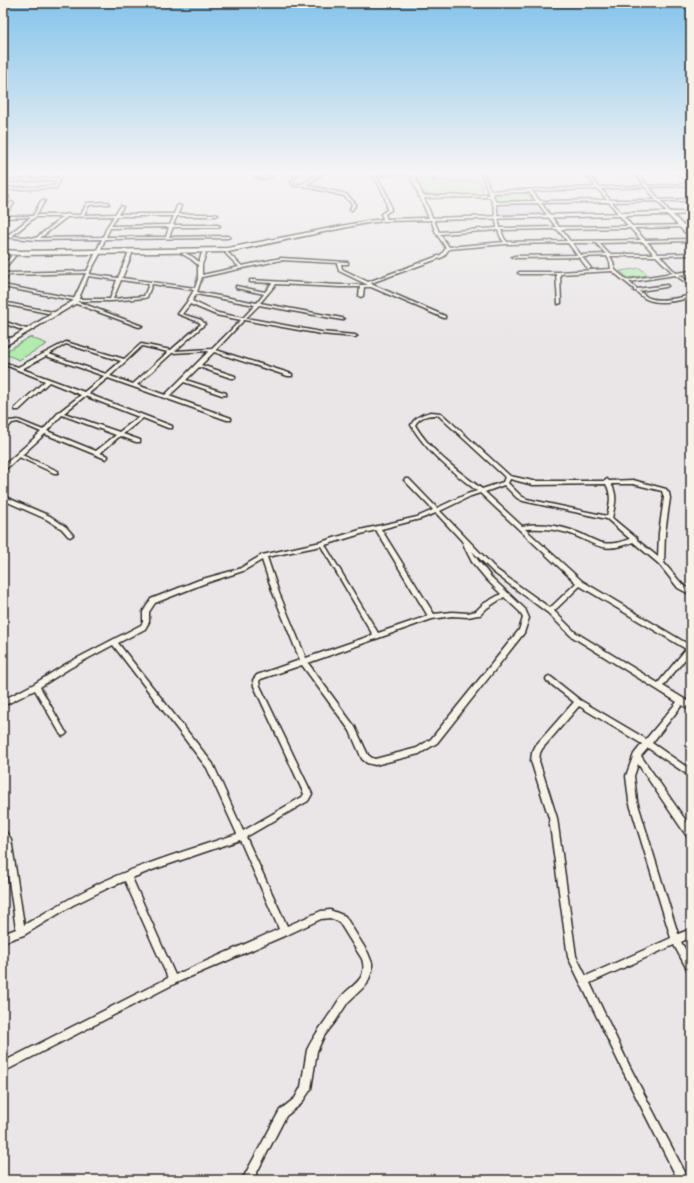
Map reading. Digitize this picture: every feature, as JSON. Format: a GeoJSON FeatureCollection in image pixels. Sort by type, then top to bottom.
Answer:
{"type":"FeatureCollection","features":[{"type":"Feature","properties":{"kind":"main road"},"geometry":{"type":"LineString","coordinates":[[3,256],[228,250],[334,228]]}},
{"type":"Feature","properties":{"kind":"main road"},"geometry":{"type":"LineString","coordinates":[[3,252],[130,254],[228,253],[337,228]]}},
{"type":"Feature","properties":{"kind":"main road"},"geometry":{"type":"LineString","coordinates":[[682,228],[691,238]]}},
{"type":"Feature","properties":{"kind":"street"},"geometry":{"type":"LineString","coordinates":[[8,237],[19,228]]}},
{"type":"Feature","properties":{"kind":"street"},"geometry":{"type":"LineString","coordinates":[[37,239],[50,228]]}},
{"type":"Feature","properties":{"kind":"street"},"geometry":{"type":"LineString","coordinates":[[3,345],[57,314],[76,301],[108,228]]}},
{"type":"Feature","properties":{"kind":"street"},"geometry":{"type":"LineString","coordinates":[[167,238],[171,228]]}},
{"type":"Feature","properties":{"kind":"street"},"geometry":{"type":"LineString","coordinates":[[436,228],[448,248]]}},
{"type":"Feature","properties":{"kind":"street"},"geometry":{"type":"LineString","coordinates":[[438,233],[499,229],[587,228]]}},
{"type":"Feature","properties":{"kind":"street"},"geometry":{"type":"LineString","coordinates":[[632,228],[675,274],[691,285]]}},
{"type":"Feature","properties":{"kind":"street"},"geometry":{"type":"LineString","coordinates":[[499,229],[501,238],[506,243]]}},
{"type":"Feature","properties":{"kind":"street"},"geometry":{"type":"LineString","coordinates":[[558,229],[570,242],[589,268]]}},
{"type":"Feature","properties":{"kind":"street"},"geometry":{"type":"LineString","coordinates":[[3,236],[37,239],[228,237]]}},
{"type":"Feature","properties":{"kind":"street"},"geometry":{"type":"LineString","coordinates":[[251,281],[362,286],[442,256],[448,248],[506,243],[597,242],[691,238]]}},
{"type":"Feature","properties":{"kind":"street"},"geometry":{"type":"LineString","coordinates":[[597,242],[613,264],[613,270]]}},
{"type":"Feature","properties":{"kind":"street"},"geometry":{"type":"LineString","coordinates":[[134,385],[203,324],[200,321],[180,314],[190,302],[196,291],[201,276],[200,265],[204,253]]}},
{"type":"Feature","properties":{"kind":"street"},"geometry":{"type":"LineString","coordinates":[[228,253],[240,267]]}},
{"type":"Feature","properties":{"kind":"street"},"geometry":{"type":"LineString","coordinates":[[111,300],[130,254]]}},
{"type":"Feature","properties":{"kind":"street"},"geometry":{"type":"LineString","coordinates":[[184,254],[192,258],[200,265]]}},
{"type":"Feature","properties":{"kind":"street"},"geometry":{"type":"LineString","coordinates":[[514,257],[691,254]]}},
{"type":"Feature","properties":{"kind":"street"},"geometry":{"type":"LineString","coordinates":[[13,256],[3,268],[5,274],[3,285],[76,301],[140,326]]}},
{"type":"Feature","properties":{"kind":"street"},"geometry":{"type":"LineString","coordinates":[[201,276],[281,259],[347,264]]}},
{"type":"Feature","properties":{"kind":"street"},"geometry":{"type":"LineString","coordinates":[[339,263],[340,270],[444,317]]}},
{"type":"Feature","properties":{"kind":"street"},"geometry":{"type":"LineString","coordinates":[[520,273],[558,274],[613,270],[646,298],[653,300],[669,300],[691,296]]}},
{"type":"Feature","properties":{"kind":"street"},"geometry":{"type":"LineString","coordinates":[[626,281],[691,272]]}},
{"type":"Feature","properties":{"kind":"street"},"geometry":{"type":"LineString","coordinates":[[5,274],[88,273],[196,291],[257,304],[342,319]]}},
{"type":"Feature","properties":{"kind":"street"},"geometry":{"type":"LineString","coordinates":[[558,274],[559,304]]}},
{"type":"Feature","properties":{"kind":"street"},"geometry":{"type":"LineString","coordinates":[[76,301],[137,299],[145,297],[151,283]]}},
{"type":"Feature","properties":{"kind":"street"},"geometry":{"type":"LineString","coordinates":[[167,396],[243,319],[267,293],[274,283]]}},
{"type":"Feature","properties":{"kind":"street"},"geometry":{"type":"LineString","coordinates":[[361,296],[362,286]]}},
{"type":"Feature","properties":{"kind":"street"},"geometry":{"type":"LineString","coordinates":[[635,290],[666,286]]}},
{"type":"Feature","properties":{"kind":"street"},"geometry":{"type":"LineString","coordinates":[[237,287],[267,293]]}},
{"type":"Feature","properties":{"kind":"street"},"geometry":{"type":"LineString","coordinates":[[190,302],[217,314],[321,333],[355,336]]}},
{"type":"Feature","properties":{"kind":"street"},"geometry":{"type":"LineString","coordinates":[[3,303],[57,314]]}},
{"type":"Feature","properties":{"kind":"street"},"geometry":{"type":"LineString","coordinates":[[3,322],[28,331]]}},
{"type":"Feature","properties":{"kind":"street"},"geometry":{"type":"LineString","coordinates":[[3,337],[13,340]]}},
{"type":"Feature","properties":{"kind":"street"},"geometry":{"type":"LineString","coordinates":[[18,369],[44,354],[68,343],[124,360]]}},
{"type":"Feature","properties":{"kind":"street"},"geometry":{"type":"LineString","coordinates":[[3,469],[61,413],[107,376],[141,345],[172,352],[212,350],[290,375]]}},
{"type":"Feature","properties":{"kind":"street"},"geometry":{"type":"LineString","coordinates":[[44,354],[229,419]]}},
{"type":"Feature","properties":{"kind":"street"},"geometry":{"type":"LineString","coordinates":[[3,363],[170,427]]}},
{"type":"Feature","properties":{"kind":"street"},"geometry":{"type":"LineString","coordinates":[[198,365],[233,377]]}},
{"type":"Feature","properties":{"kind":"street"},"geometry":{"type":"LineString","coordinates":[[183,380],[224,394]]}},
{"type":"Feature","properties":{"kind":"street"},"geometry":{"type":"LineString","coordinates":[[18,409],[47,381]]}},
{"type":"Feature","properties":{"kind":"street"},"geometry":{"type":"LineString","coordinates":[[61,413],[138,441]]}},
{"type":"Feature","properties":{"kind":"street"},"geometry":{"type":"LineString","coordinates":[[658,688],[691,649],[580,584],[481,491],[445,463],[425,442],[413,425],[415,421],[422,416],[439,414],[506,480],[520,497],[525,500],[610,518],[661,563],[674,580],[691,593]]}},
{"type":"Feature","properties":{"kind":"street"},"geometry":{"type":"LineString","coordinates":[[96,453],[143,416]]}},
{"type":"Feature","properties":{"kind":"street"},"geometry":{"type":"LineString","coordinates":[[3,430],[11,422],[16,421],[106,457]]}},
{"type":"Feature","properties":{"kind":"street"},"geometry":{"type":"LineString","coordinates":[[18,456],[56,472]]}},
{"type":"Feature","properties":{"kind":"street"},"geometry":{"type":"LineString","coordinates":[[407,480],[495,572],[550,611],[573,634],[658,688],[691,707]]}},
{"type":"Feature","properties":{"kind":"street"},"geometry":{"type":"LineString","coordinates":[[3,703],[36,686],[68,666],[144,627],[146,622],[146,612],[153,601],[201,582],[242,570],[264,556],[322,544],[360,532],[378,529],[418,518],[506,480],[533,483],[607,481],[633,482],[659,488],[666,493],[661,563]]}},
{"type":"Feature","properties":{"kind":"street"},"geometry":{"type":"LineString","coordinates":[[607,481],[613,490],[610,518]]}},
{"type":"Feature","properties":{"kind":"street"},"geometry":{"type":"LineString","coordinates":[[3,498],[53,520],[64,527],[70,536]]}},
{"type":"Feature","properties":{"kind":"street"},"geometry":{"type":"LineString","coordinates":[[520,528],[535,526],[570,532],[594,543],[606,546],[617,546],[635,539]]}},
{"type":"Feature","properties":{"kind":"street"},"geometry":{"type":"LineString","coordinates":[[378,529],[432,617]]}},
{"type":"Feature","properties":{"kind":"street"},"geometry":{"type":"LineString","coordinates":[[264,556],[276,593],[304,662],[353,729],[365,757],[370,761],[375,762],[419,751],[434,741],[522,631],[526,618],[524,611],[485,573],[468,551],[465,540]]}},
{"type":"Feature","properties":{"kind":"street"},"geometry":{"type":"LineString","coordinates":[[322,544],[376,635]]}},
{"type":"Feature","properties":{"kind":"street"},"geometry":{"type":"LineString","coordinates":[[550,611],[580,584]]}},
{"type":"Feature","properties":{"kind":"street"},"geometry":{"type":"LineString","coordinates":[[3,938],[21,932],[70,902],[105,885],[152,866],[241,836],[305,799],[308,794],[257,686],[256,680],[265,674],[304,662],[376,635],[432,617],[452,614],[468,615],[478,612],[505,594]]}},
{"type":"Feature","properties":{"kind":"street"},"geometry":{"type":"LineString","coordinates":[[115,643],[210,766],[285,932]]}},
{"type":"Feature","properties":{"kind":"street"},"geometry":{"type":"LineString","coordinates":[[549,679],[578,702],[646,743],[691,774]]}},
{"type":"Feature","properties":{"kind":"street"},"geometry":{"type":"LineString","coordinates":[[36,686],[63,733]]}},
{"type":"Feature","properties":{"kind":"street"},"geometry":{"type":"LineString","coordinates":[[681,701],[637,756],[630,776],[633,801],[676,941],[691,968]]}},
{"type":"Feature","properties":{"kind":"street"},"geometry":{"type":"LineString","coordinates":[[578,702],[539,747],[536,753],[535,761],[553,818],[572,957],[627,1070],[684,1180]]}},
{"type":"Feature","properties":{"kind":"street"},"geometry":{"type":"LineString","coordinates":[[637,756],[691,835]]}},
{"type":"Feature","properties":{"kind":"street"},"geometry":{"type":"LineString","coordinates":[[3,835],[7,839],[21,932]]}},
{"type":"Feature","properties":{"kind":"street"},"geometry":{"type":"LineString","coordinates":[[127,877],[173,980]]}},
{"type":"Feature","properties":{"kind":"street"},"geometry":{"type":"LineString","coordinates":[[3,1067],[173,980],[321,915],[337,916],[347,924],[365,956],[368,963],[368,971],[364,981],[345,999],[321,1033],[312,1050],[306,1089],[298,1101],[283,1113],[247,1180]]}},
{"type":"Feature","properties":{"kind":"street"},"geometry":{"type":"LineString","coordinates":[[585,981],[691,933]]}},
{"type":"Feature","properties":{"kind":"green space"},"geometry":{"type":"Polygon","coordinates":[[[640,268],[648,275],[628,278],[620,271],[640,268]]]}},
{"type":"Feature","properties":{"kind":"green space"},"geometry":{"type":"Polygon","coordinates":[[[30,337],[47,344],[19,360],[3,353],[30,337]]]}}]}
